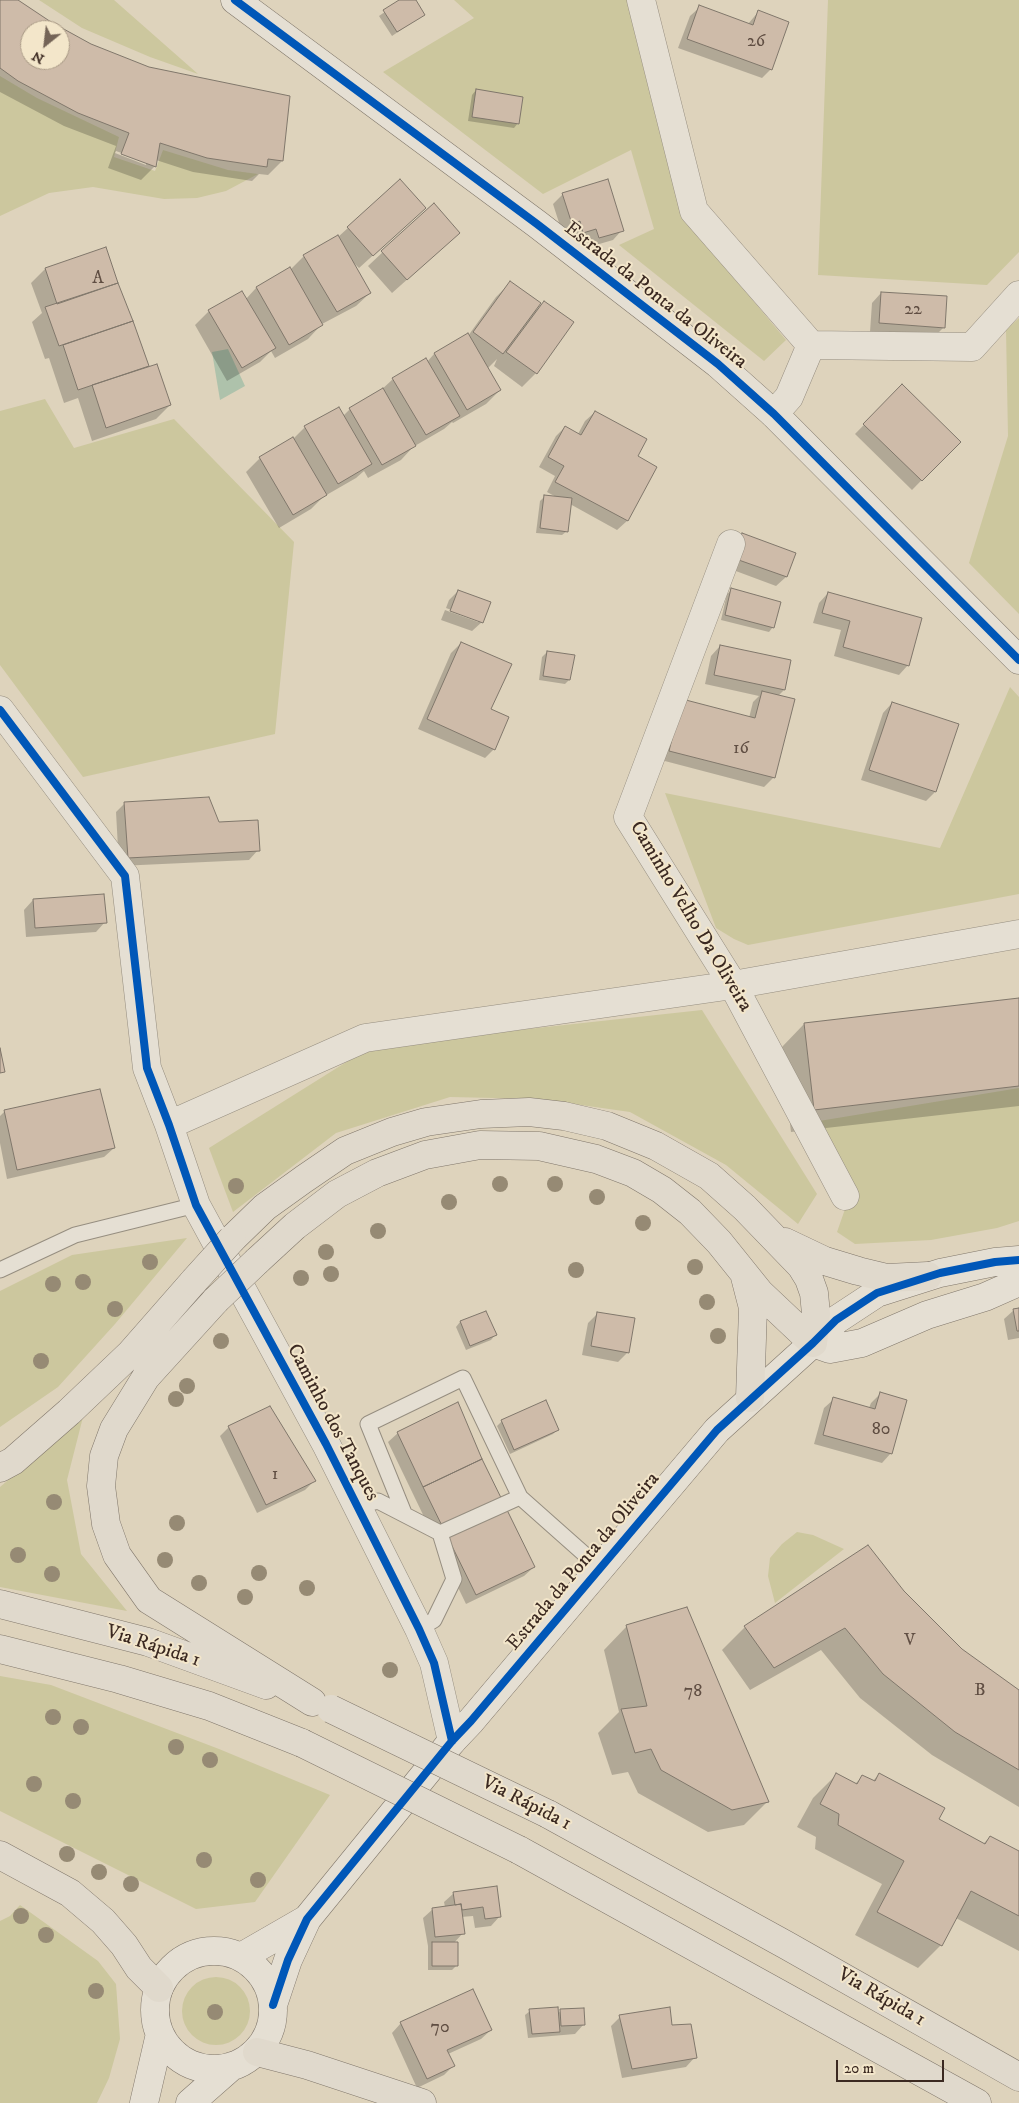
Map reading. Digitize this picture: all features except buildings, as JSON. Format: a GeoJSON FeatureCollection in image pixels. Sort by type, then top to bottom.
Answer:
{"type":"FeatureCollection","features":[{"type":"Feature","properties":{"kind":"highway"},"geometry":{"type":"LineString","coordinates":[[0,1468],[13,1460],[62,1418],[130,1354],[232,1239],[265,1207],[345,1152],[392,1132],[426,1122],[481,1114],[530,1112],[564,1116],[607,1126],[656,1146],[709,1176],[773,1236],[801,1266],[809,1279],[814,1293],[816,1314],[813,1344]]}},
{"type":"Feature","properties":{"kind":"highway"},"geometry":{"type":"LineString","coordinates":[[321,1705],[149,1600],[117,1555],[106,1524],[102,1486],[104,1456],[114,1429],[146,1377],[216,1300],[295,1226],[337,1194],[377,1173],[425,1155],[480,1145],[538,1146],[596,1159],[633,1173],[662,1190],[690,1212],[719,1242],[745,1277],[813,1344]]}},
{"type":"Feature","properties":{"kind":"highway"},"geometry":{"type":"LineString","coordinates":[[773,1236],[825,1261],[858,1271],[887,1278],[928,1276]]}},
{"type":"Feature","properties":{"kind":"highway"},"geometry":{"type":"LineString","coordinates":[[745,1277],[753,1308],[750,1398]]}},
{"type":"Feature","properties":{"kind":"highway","name":"Via Rápida 1"},"geometry":{"type":"LineString","coordinates":[[0,1604],[148,1642],[321,1705],[548,1814],[786,1944],[1019,2077]]}},
{"type":"Feature","properties":{"kind":"highway","name":"Via Rápida 1"},"geometry":{"type":"LineString","coordinates":[[0,1649],[119,1678],[209,1706],[302,1743],[520,1850],[977,2103]]}},
{"type":"Feature","properties":{"kind":"highway"},"geometry":{"type":"LineString","coordinates":[[0,1855],[70,1893],[103,1921],[124,1945],[139,1968],[159,1988]]}},
{"type":"Feature","properties":{"kind":"highway"},"geometry":{"type":"LineString","coordinates":[[257,2052],[307,2065],[422,2103]]}},
{"type":"Feature","properties":{"kind":"street","name":"Estrada da Ponta da Oliveira"},"geometry":{"type":"LineString","coordinates":[[235,0],[545,230],[718,364],[774,414],[1019,660]]}},
{"type":"Feature","properties":{"kind":"street"},"geometry":{"type":"LineString","coordinates":[[641,0],[694,211],[811,345],[972,347],[1019,295]]}},
{"type":"Feature","properties":{"kind":"street"},"geometry":{"type":"LineString","coordinates":[[774,414],[789,397],[811,345]]}},
{"type":"Feature","properties":{"kind":"street","name":"Caminho Velho Da Oliveira"},"geometry":{"type":"LineString","coordinates":[[731,544],[628,817],[733,985],[845,1196]]}},
{"type":"Feature","properties":{"kind":"street","name":"Caminho dos Tanques"},"geometry":{"type":"LineString","coordinates":[[0,710],[125,876],[147,1068],[170,1125],[196,1205],[359,1506],[419,1629],[434,1663],[452,1741]]}},
{"type":"Feature","properties":{"kind":"street"},"geometry":{"type":"LineString","coordinates":[[170,1125],[365,1038],[733,985],[1019,934]]}},
{"type":"Feature","properties":{"kind":"street","name":"Estrada da Ponta da Oliveira"},"geometry":{"type":"LineString","coordinates":[[273,2005],[288,1960],[306,1919],[452,1741],[717,1430],[750,1398],[813,1344],[836,1320],[877,1293],[928,1276],[995,1262],[1019,1260]]}},
{"type":"Feature","properties":{"kind":"street"},"geometry":{"type":"LineString","coordinates":[[813,1344],[830,1349],[862,1343],[927,1315],[985,1297],[1019,1282]]}},
{"type":"Feature","properties":{"kind":"street","name":"Estrada da Ponta da Oliveira"},"geometry":{"type":"LineString","coordinates":[[241,1956],[306,1919]]}},
{"type":"Feature","properties":{"kind":"street"},"geometry":{"type":"LineString","coordinates":[[214,1950],[241,1956],[258,1968],[268,1985],[273,2005],[272,2022],[267,2038],[257,2052],[241,2063],[210,2069],[190,2064],[172,2052],[160,2034],[155,2019],[155,2003],[165,1975],[175,1965],[193,1954],[214,1950]]}},
{"type":"Feature","properties":{"kind":"street"},"geometry":{"type":"LineString","coordinates":[[144,2103],[160,2034]]}},
{"type":"Feature","properties":{"kind":"street"},"geometry":{"type":"LineString","coordinates":[[190,2103],[232,2066]]}},
{"type":"Feature","properties":{"kind":"lane"},"geometry":{"type":"LineString","coordinates":[[0,1270],[75,1234],[196,1205]]}},
{"type":"Feature","properties":{"kind":"lane"},"geometry":{"type":"LineString","coordinates":[[404,1513],[368,1424],[463,1378],[520,1497],[600,1568]]}},
{"type":"Feature","properties":{"kind":"lane"},"geometry":{"type":"LineString","coordinates":[[440,1533],[520,1497]]}},
{"type":"Feature","properties":{"kind":"lane"},"geometry":{"type":"LineString","coordinates":[[359,1506],[378,1501],[440,1533],[454,1579],[434,1620],[419,1629]]}},
{"type":"Feature","properties":{"kind":"shaded area"},"geometry":{"type":"Polygon","coordinates":[[[39,0],[114,0],[198,74],[150,57],[82,28],[39,0]]]}},
{"type":"Feature","properties":{"kind":"shaded area"},"geometry":{"type":"Polygon","coordinates":[[[454,0],[631,0],[689,224],[786,340],[764,361],[619,245],[654,229],[631,150],[543,194],[383,72],[474,18],[454,0]]]}},
{"type":"Feature","properties":{"kind":"shaded area"},"geometry":{"type":"Polygon","coordinates":[[[828,0],[1019,0],[1019,252],[987,285],[818,275],[828,0]]]}},
{"type":"Feature","properties":{"kind":"shaded area"},"geometry":{"type":"Polygon","coordinates":[[[0,76],[37,98],[119,137],[114,157],[155,171],[163,150],[228,170],[258,174],[226,191],[197,198],[164,199],[93,187],[49,193],[0,216],[0,76]]]}},
{"type":"Feature","properties":{"kind":"shaded area"},"geometry":{"type":"Polygon","coordinates":[[[1019,318],[1019,614],[969,563],[1008,436],[1006,330],[1019,318]]]}},
{"type":"Feature","properties":{"kind":"shaded area"},"geometry":{"type":"Polygon","coordinates":[[[228,349],[245,386],[220,400],[212,352],[228,349]]]}},
{"type":"Feature","properties":{"kind":"shaded area"},"geometry":{"type":"Polygon","coordinates":[[[45,399],[74,448],[174,419],[294,542],[275,734],[83,777],[0,665],[0,411],[45,399]]]}},
{"type":"Feature","properties":{"kind":"shaded area"},"geometry":{"type":"Polygon","coordinates":[[[1010,687],[1019,697],[1019,894],[748,945],[716,928],[665,793],[940,848],[1010,687]]]}},
{"type":"Feature","properties":{"kind":"shaded area"},"geometry":{"type":"Polygon","coordinates":[[[702,1010],[817,1194],[798,1224],[726,1165],[630,1112],[539,1099],[450,1097],[336,1133],[233,1212],[209,1148],[372,1046],[702,1010]]]}},
{"type":"Feature","properties":{"kind":"shaded area"},"geometry":{"type":"Polygon","coordinates":[[[1019,1088],[1019,1221],[997,1228],[931,1240],[855,1244],[837,1232],[851,1192],[819,1121],[1019,1088]]]}},
{"type":"Feature","properties":{"kind":"shaded area"},"geometry":{"type":"Polygon","coordinates":[[[187,1238],[115,1324],[58,1387],[0,1427],[0,1291],[72,1255],[187,1238]]]}},
{"type":"Feature","properties":{"kind":"shaded area"},"geometry":{"type":"Polygon","coordinates":[[[83,1417],[67,1480],[81,1554],[127,1611],[0,1587],[0,1487],[83,1417]]]}},
{"type":"Feature","properties":{"kind":"shaded area"},"geometry":{"type":"Polygon","coordinates":[[[797,1532],[813,1535],[844,1549],[775,1603],[768,1576],[770,1558],[782,1544],[797,1532]]]}},
{"type":"Feature","properties":{"kind":"shaded area"},"geometry":{"type":"Polygon","coordinates":[[[0,1676],[51,1685],[219,1749],[330,1795],[255,1902],[196,1909],[0,1811],[0,1676]]]}},
{"type":"Feature","properties":{"kind":"shaded area"},"geometry":{"type":"Polygon","coordinates":[[[20,1905],[98,1961],[116,1984],[120,2039],[109,2078],[97,2103],[0,2103],[0,1921],[10,1916],[20,1905]]]}},
{"type":"Feature","properties":{"kind":"shaded area"},"geometry":{"type":"Polygon","coordinates":[[[216,1977],[229,1980],[240,1987],[247,1998],[250,2011],[247,2024],[240,2035],[229,2042],[216,2045],[203,2042],[192,2035],[185,2024],[182,2011],[185,1998],[192,1987],[203,1980],[216,1977]]]}},
{"type":"Feature","properties":{"kind":"cycle path"},"geometry":{"type":"LineString","coordinates":[[235,0],[537,224],[718,364],[774,414],[1019,660]]}},
{"type":"Feature","properties":{"kind":"cycle path"},"geometry":{"type":"LineString","coordinates":[[0,710],[125,876],[147,1068],[169,1125],[196,1205],[326,1444],[419,1629],[434,1663],[452,1741]]}},
{"type":"Feature","properties":{"kind":"cycle path"},"geometry":{"type":"LineString","coordinates":[[273,2005],[288,1960],[307,1919],[452,1741],[717,1430],[836,1320],[877,1293],[940,1273],[995,1262],[1019,1260]]}}]}
